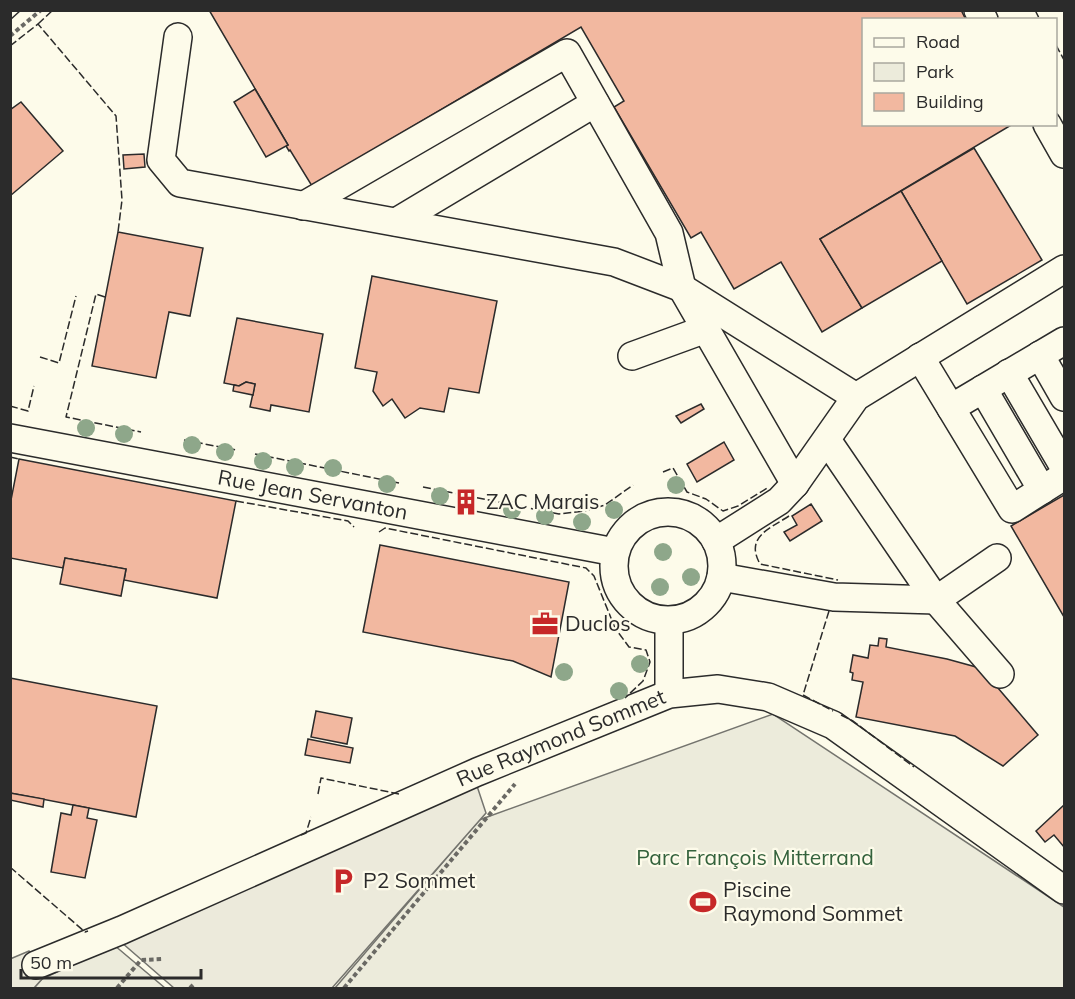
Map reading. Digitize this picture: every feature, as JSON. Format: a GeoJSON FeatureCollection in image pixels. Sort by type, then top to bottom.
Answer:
{"type":"FeatureCollection","features":[{"type":"Feature","properties":{"kind":"street"},"geometry":{"type":"LineString","coordinates":[[178,37],[161,160],[180,183],[614,262],[682,288],[856,397]]}},
{"type":"Feature","properties":{"kind":"street"},"geometry":{"type":"LineString","coordinates":[[303,206],[567,53],[669,233],[682,288],[795,484]]}},
{"type":"Feature","properties":{"kind":"street"},"geometry":{"type":"LineString","coordinates":[[396,222],[595,103]]}},
{"type":"Feature","properties":{"kind":"street"},"geometry":{"type":"LineString","coordinates":[[1048,126],[1065,154]]}},
{"type":"Feature","properties":{"kind":"street"},"geometry":{"type":"LineString","coordinates":[[716,541],[779,501],[795,484],[856,397],[1064,271]]}},
{"type":"Feature","properties":{"kind":"street"},"geometry":{"type":"LineString","coordinates":[[632,356],[706,329]]}},
{"type":"Feature","properties":{"kind":"street"},"geometry":{"type":"LineString","coordinates":[[951,408],[1065,341]]}},
{"type":"Feature","properties":{"kind":"street"},"geometry":{"type":"LineString","coordinates":[[1040,355],[1065,397]]}},
{"type":"Feature","properties":{"kind":"street"},"geometry":{"type":"LineString","coordinates":[[920,357],[1012,509],[1053,483],[982,389]]}},
{"type":"Feature","properties":{"kind":"street"},"geometry":{"type":"LineString","coordinates":[[1009,373],[1065,467]]}},
{"type":"Feature","properties":{"kind":"street","name":"Rue Jean Servanton"},"geometry":{"type":"LineString","coordinates":[[10,438],[615,552]]}},
{"type":"Feature","properties":{"kind":"street"},"geometry":{"type":"LineString","coordinates":[[827,440],[936,600],[1000,674]]}},
{"type":"Feature","properties":{"kind":"street"},"geometry":{"type":"LineString","coordinates":[[671,512],[689,516],[704,526],[716,541],[722,558],[721,577],[715,594],[703,608],[687,617],[669,621],[637,612],[624,600],[616,585],[613,569],[615,552],[623,535],[636,522],[652,514],[671,512]]}},
{"type":"Feature","properties":{"kind":"street"},"geometry":{"type":"LineString","coordinates":[[721,577],[834,597],[936,600],[997,558]]}},
{"type":"Feature","properties":{"kind":"street"},"geometry":{"type":"LineString","coordinates":[[669,621],[669,694]]}},
{"type":"Feature","properties":{"kind":"street","name":"Rue Raymond Sommet"},"geometry":{"type":"LineString","coordinates":[[36,965],[122,930],[477,772],[669,694],[718,688],[768,697],[833,725],[1065,890]]}},
{"type":"Feature","properties":{"kind":"path"},"geometry":{"type":"LineString","coordinates":[[10,36],[41,10]]}},
{"type":"Feature","properties":{"kind":"path"},"geometry":{"type":"LineString","coordinates":[[344,988],[516,783]]}},
{"type":"Feature","properties":{"kind":"path"},"geometry":{"type":"LineString","coordinates":[[117,988],[141,960],[163,959]]}},
{"type":"Feature","properties":{"kind":"green space","name":"Parc François Mitterrand"},"geometry":{"type":"Polygon","coordinates":[[[773,714],[1064,907],[1064,988],[335,988],[479,820],[773,714]]]}},
{"type":"Feature","properties":{"kind":"green space"},"geometry":{"type":"Polygon","coordinates":[[[114,945],[165,988],[34,988],[42,979],[114,945]]]}},
{"type":"Feature","properties":{"kind":"shaded area","name":"P2 Sommet"},"geometry":{"type":"Polygon","coordinates":[[[477,786],[486,813],[332,988],[174,988],[121,942],[477,786]]]}},
{"type":"Feature","properties":{"kind":"shaded area"},"geometry":{"type":"Polygon","coordinates":[[[29,951],[42,979],[34,988],[11,988],[10,959],[29,951]]]}},
{"type":"Feature","properties":{"kind":"building"},"geometry":{"type":"Polygon","coordinates":[[[209,10],[961,10],[965,18],[862,18],[862,126],[1010,126],[820,239],[862,308],[822,332],[781,262],[734,289],[701,232],[691,238],[614,107],[624,101],[581,27],[312,186],[286,146],[288,145],[209,10]]]}},
{"type":"Feature","properties":{"kind":"building"},"geometry":{"type":"Polygon","coordinates":[[[255,89],[288,145],[266,157],[234,102],[255,89]]]}},
{"type":"Feature","properties":{"kind":"building"},"geometry":{"type":"Polygon","coordinates":[[[21,102],[63,151],[10,196],[10,110],[21,102]]]}},
{"type":"Feature","properties":{"kind":"building"},"geometry":{"type":"Polygon","coordinates":[[[974,148],[1042,260],[967,304],[901,191],[974,148]]]}},
{"type":"Feature","properties":{"kind":"building"},"geometry":{"type":"Polygon","coordinates":[[[144,154],[145,167],[124,169],[123,155],[144,154]]]}},
{"type":"Feature","properties":{"kind":"building"},"geometry":{"type":"Polygon","coordinates":[[[901,191],[942,261],[862,308],[820,239],[901,191]]]}},
{"type":"Feature","properties":{"kind":"building"},"geometry":{"type":"Polygon","coordinates":[[[118,232],[203,248],[190,316],[169,312],[156,378],[92,366],[118,232]]]}},
{"type":"Feature","properties":{"kind":"building"},"geometry":{"type":"Polygon","coordinates":[[[372,276],[497,301],[479,393],[449,388],[444,412],[420,408],[405,418],[392,399],[383,406],[373,391],[377,372],[355,368],[372,276]]]}},
{"type":"Feature","properties":{"kind":"building"},"geometry":{"type":"Polygon","coordinates":[[[237,318],[323,334],[309,412],[271,405],[270,411],[250,407],[255,384],[246,382],[239,386],[224,383],[237,318]]]}},
{"type":"Feature","properties":{"kind":"building"},"geometry":{"type":"Polygon","coordinates":[[[246,382],[255,384],[253,395],[233,391],[234,385],[239,386],[246,382]]]}},
{"type":"Feature","properties":{"kind":"building"},"geometry":{"type":"Polygon","coordinates":[[[701,404],[704,409],[681,423],[676,416],[701,404]]]}},
{"type":"Feature","properties":{"kind":"building"},"geometry":{"type":"Polygon","coordinates":[[[724,442],[734,460],[697,482],[687,464],[724,442]]]}},
{"type":"Feature","properties":{"kind":"building"},"geometry":{"type":"Polygon","coordinates":[[[19,459],[236,501],[217,598],[124,580],[126,569],[65,558],[63,568],[10,558],[10,505],[19,459]]]}},
{"type":"Feature","properties":{"kind":"building"},"geometry":{"type":"Polygon","coordinates":[[[1064,495],[1064,617],[1011,526],[1064,495]]]}},
{"type":"Feature","properties":{"kind":"building"},"geometry":{"type":"Polygon","coordinates":[[[811,504],[822,521],[790,541],[784,532],[797,525],[792,516],[811,504]]]}},
{"type":"Feature","properties":{"kind":"building"},"geometry":{"type":"Polygon","coordinates":[[[380,545],[569,582],[551,677],[513,661],[363,632],[380,545]]]}},
{"type":"Feature","properties":{"kind":"building"},"geometry":{"type":"Polygon","coordinates":[[[65,558],[126,569],[121,596],[60,584],[65,558]]]}},
{"type":"Feature","properties":{"kind":"building"},"geometry":{"type":"Polygon","coordinates":[[[879,638],[887,639],[886,647],[976,667],[992,681],[1038,735],[1003,766],[955,736],[856,717],[863,682],[852,680],[853,673],[850,672],[853,655],[868,658],[870,645],[878,646],[879,638]]]}},
{"type":"Feature","properties":{"kind":"building"},"geometry":{"type":"Polygon","coordinates":[[[10,678],[157,706],[136,817],[10,793],[10,678]]]}},
{"type":"Feature","properties":{"kind":"building"},"geometry":{"type":"Polygon","coordinates":[[[316,711],[352,718],[347,744],[311,737],[316,711]]]}},
{"type":"Feature","properties":{"kind":"building"},"geometry":{"type":"Polygon","coordinates":[[[308,739],[353,748],[350,763],[305,755],[308,739]]]}},
{"type":"Feature","properties":{"kind":"building"},"geometry":{"type":"Polygon","coordinates":[[[10,793],[44,799],[43,807],[10,800],[10,793]]]}},
{"type":"Feature","properties":{"kind":"building"},"geometry":{"type":"Polygon","coordinates":[[[73,805],[89,808],[87,818],[97,820],[85,878],[51,872],[61,813],[71,815],[73,805]]]}},
{"type":"Feature","properties":{"kind":"building"},"geometry":{"type":"Polygon","coordinates":[[[1064,805],[1064,847],[1054,835],[1045,842],[1036,831],[1064,805]]]}},
{"type":"Feature","properties":{"kind":"tram line"},"geometry":{"type":"LineString","coordinates":[[10,20],[21,10]]}},
{"type":"Feature","properties":{"kind":"fence"},"geometry":{"type":"LineString","coordinates":[[38,24],[53,10]]}},
{"type":"Feature","properties":{"kind":"fence"},"geometry":{"type":"LineString","coordinates":[[1035,10],[1039,18]]}},
{"type":"Feature","properties":{"kind":"fence"},"geometry":{"type":"LineString","coordinates":[[10,46],[38,24],[116,116],[122,200],[118,232]]}},
{"type":"Feature","properties":{"kind":"fence"},"geometry":{"type":"LineString","coordinates":[[1057,47],[1064,60]]}},
{"type":"Feature","properties":{"kind":"fence"},"geometry":{"type":"LineString","coordinates":[[105,297],[96,294],[66,417],[141,432]]}},
{"type":"Feature","properties":{"kind":"fence"},"geometry":{"type":"LineString","coordinates":[[40,357],[59,363],[76,296]]}},
{"type":"Feature","properties":{"kind":"fence"},"geometry":{"type":"LineString","coordinates":[[10,406],[28,411],[34,386]]}},
{"type":"Feature","properties":{"kind":"fence"},"geometry":{"type":"LineString","coordinates":[[184,440],[236,450]]}},
{"type":"Feature","properties":{"kind":"fence"},"geometry":{"type":"LineString","coordinates":[[255,454],[399,483]]}},
{"type":"Feature","properties":{"kind":"fence"},"geometry":{"type":"LineString","coordinates":[[10,457],[19,459]]}},
{"type":"Feature","properties":{"kind":"fence"},"geometry":{"type":"LineString","coordinates":[[663,472],[673,468],[687,492],[706,499],[723,511],[738,506],[769,487]]}},
{"type":"Feature","properties":{"kind":"fence"},"geometry":{"type":"LineString","coordinates":[[423,487],[559,514],[584,511],[605,505],[633,485]]}},
{"type":"Feature","properties":{"kind":"fence"},"geometry":{"type":"LineString","coordinates":[[236,501],[348,521],[354,527]]}},
{"type":"Feature","properties":{"kind":"fence"},"geometry":{"type":"LineString","coordinates":[[789,516],[767,530],[757,540],[755,547],[760,564],[838,580]]}},
{"type":"Feature","properties":{"kind":"fence"},"geometry":{"type":"LineString","coordinates":[[379,532],[385,528],[586,568],[594,576],[615,628],[629,647],[646,650],[650,662],[643,681],[625,698]]}},
{"type":"Feature","properties":{"kind":"fence"},"geometry":{"type":"LineString","coordinates":[[829,611],[803,695],[833,711]]}},
{"type":"Feature","properties":{"kind":"fence"},"geometry":{"type":"LineString","coordinates":[[841,715],[853,721],[914,767]]}},
{"type":"Feature","properties":{"kind":"fence"},"geometry":{"type":"LineString","coordinates":[[318,794],[321,778],[399,794]]}},
{"type":"Feature","properties":{"kind":"fence"},"geometry":{"type":"LineString","coordinates":[[301,835],[306,833],[311,817]]}},
{"type":"Feature","properties":{"kind":"fence"},"geometry":{"type":"LineString","coordinates":[[10,867],[85,932],[88,931]]}},
{"type":"Feature","properties":{"kind":"place","name":"ZAC Marais"},"geometry":{"type":"Point","coordinates":[466,502]}},
{"type":"Feature","properties":{"kind":"place","name":"Duclos"},"geometry":{"type":"Point","coordinates":[545,624]}},
{"type":"Feature","properties":{"kind":"place","name":"P2 Sommet"},"geometry":{"type":"Point","coordinates":[343,881]}},
{"type":"Feature","properties":{"kind":"place","name":"Piscine Raymond Sommet"},"geometry":{"type":"Point","coordinates":[703,902]}}]}
